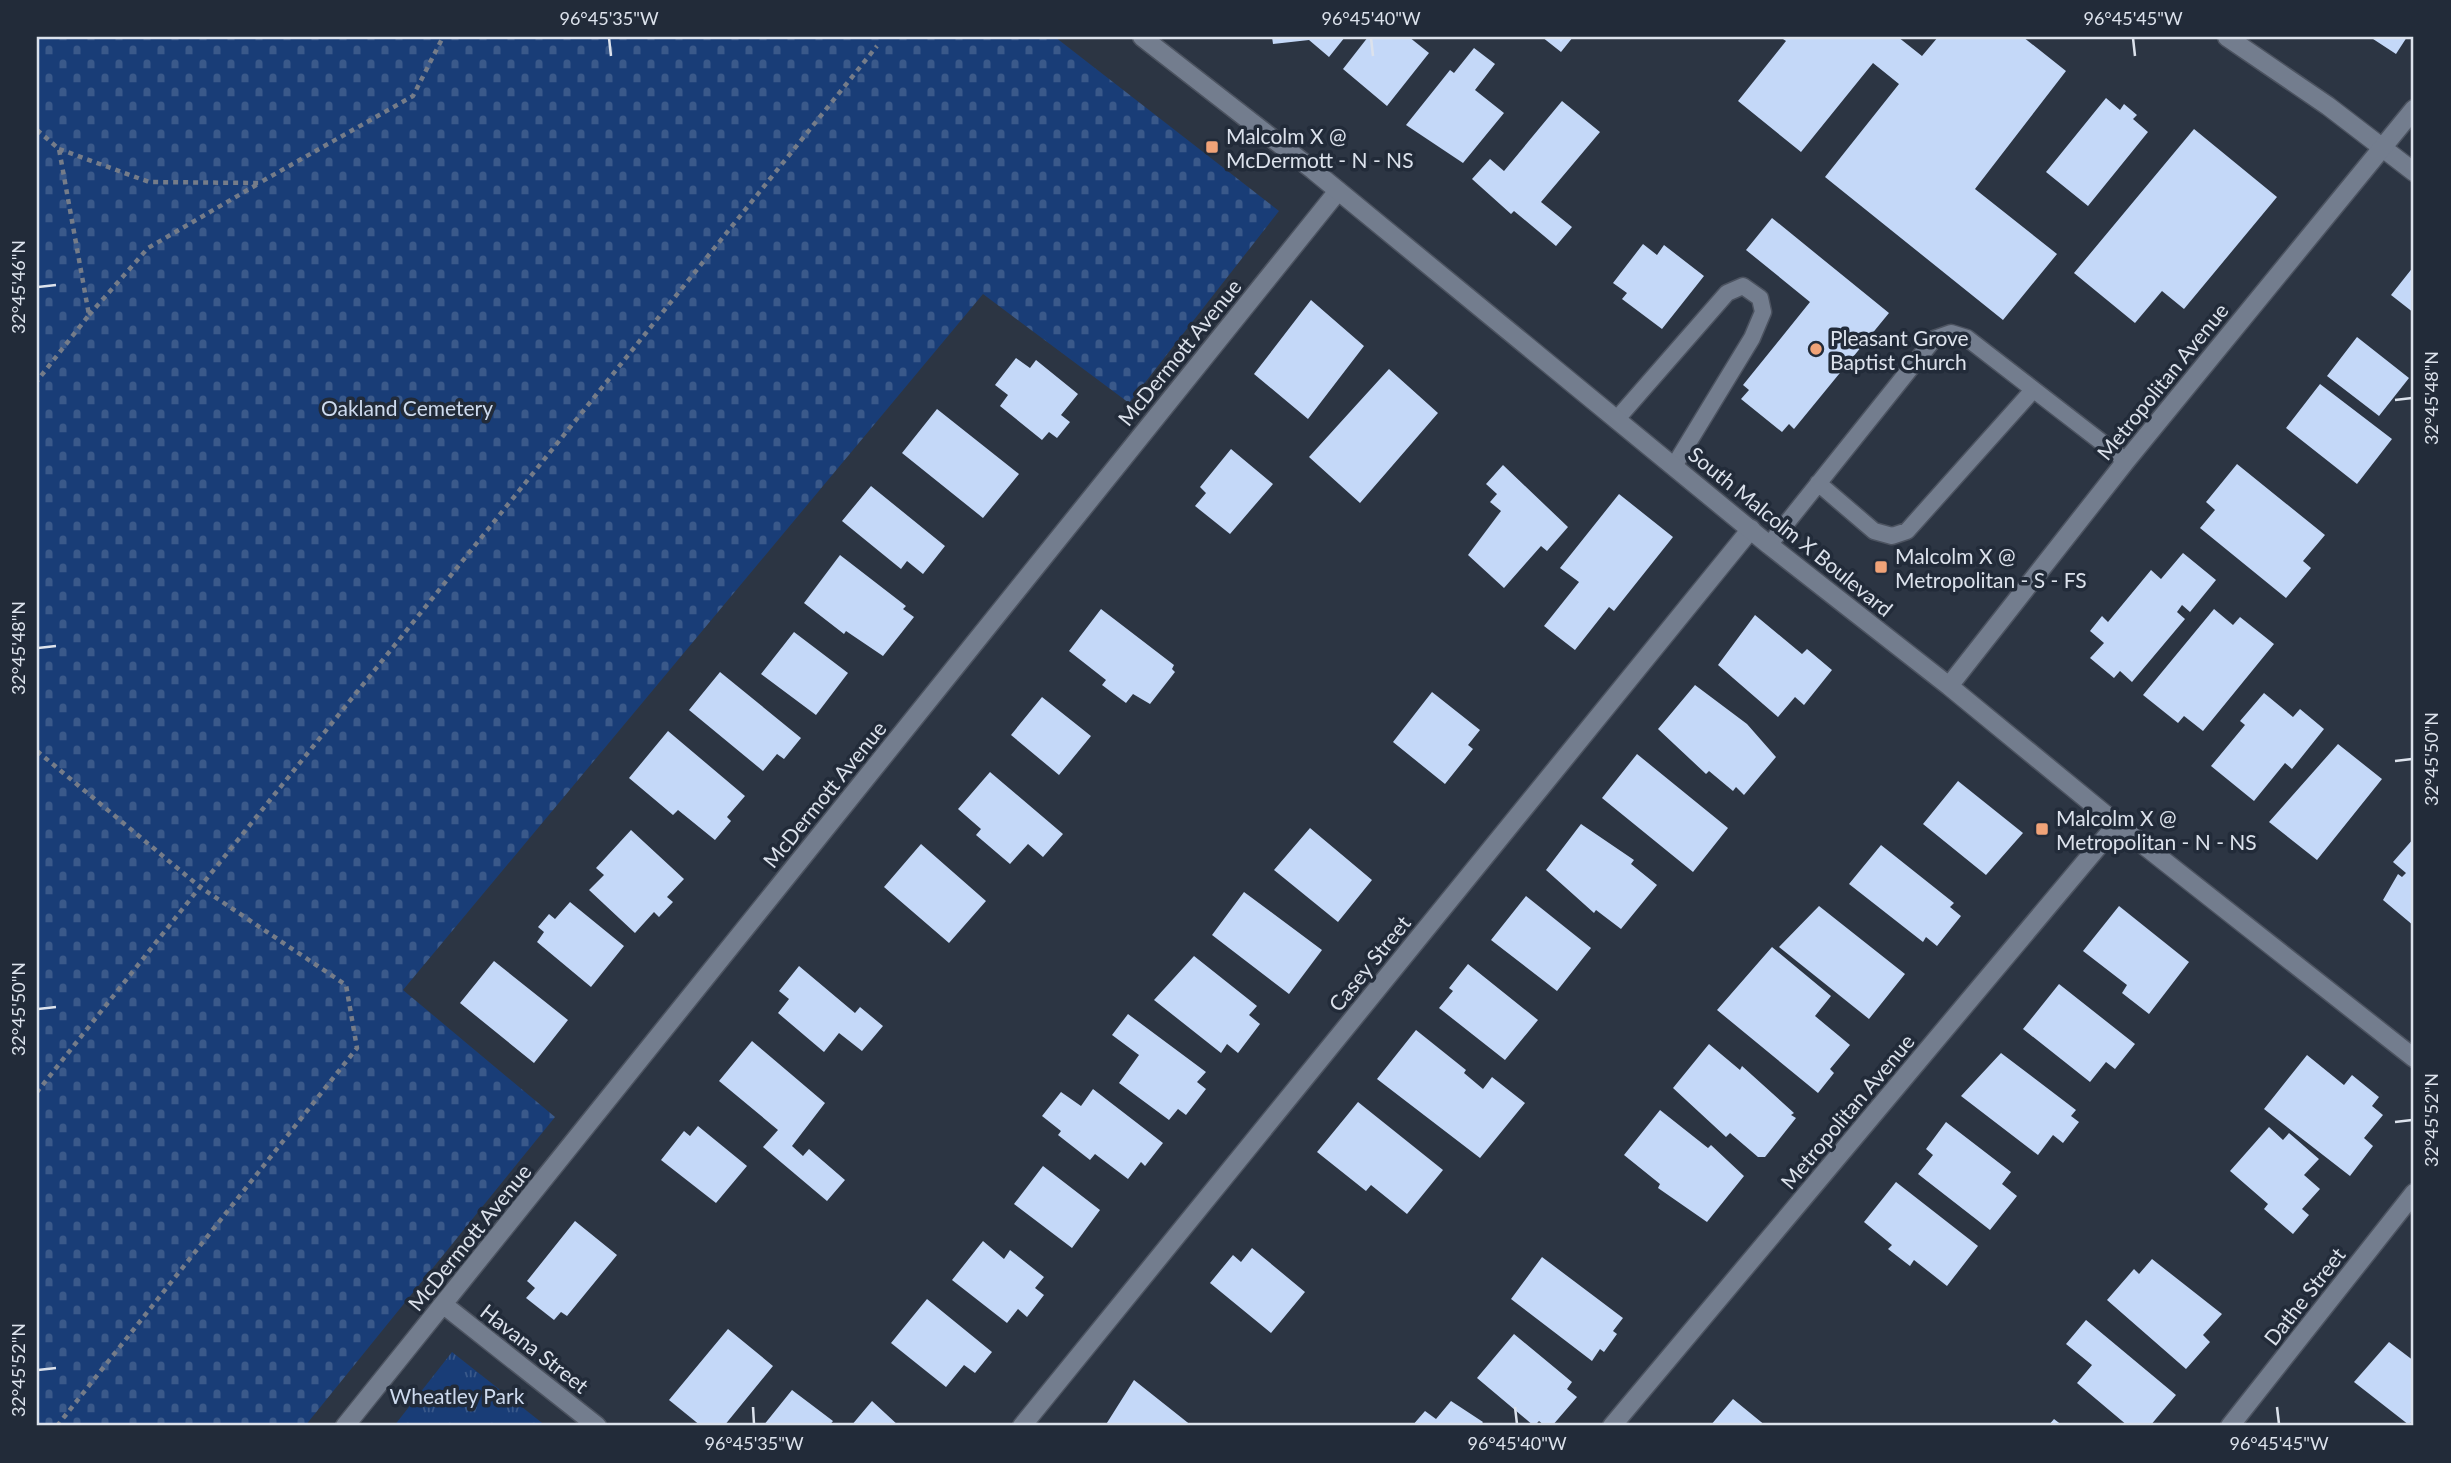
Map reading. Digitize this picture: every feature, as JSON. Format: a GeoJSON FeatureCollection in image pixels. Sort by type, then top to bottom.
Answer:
{"type":"FeatureCollection","features":[{"type":"Feature","properties":{"kind":"street"},"geometry":{"type":"LineString","coordinates":[[2227,37],[2383,147],[2414,172]]}},
{"type":"Feature","properties":{"kind":"street","name":"South Malcolm X Boulevard"},"geometry":{"type":"LineString","coordinates":[[1154,40],[1769,545],[1950,686],[2117,824],[2414,1058]]}},
{"type":"Feature","properties":{"kind":"street","name":"Metropolitan Avenue"},"geometry":{"type":"LineString","coordinates":[[1950,686],[2126,461],[2414,109]]}},
{"type":"Feature","properties":{"kind":"street","name":"McDermott Avenue"},"geometry":{"type":"LineString","coordinates":[[345,1426],[1338,191]]}},
{"type":"Feature","properties":{"kind":"street","name":"Casey Street"},"geometry":{"type":"LineString","coordinates":[[1022,1426],[1751,529]]}},
{"type":"Feature","properties":{"kind":"street","name":"Metropolitan Avenue"},"geometry":{"type":"LineString","coordinates":[[1612,1426],[2117,824]]}},
{"type":"Feature","properties":{"kind":"street","name":"Dathe Street"},"geometry":{"type":"LineString","coordinates":[[2230,1426],[2414,1193]]}},
{"type":"Feature","properties":{"kind":"street","name":"Havana Street"},"geometry":{"type":"LineString","coordinates":[[444,1304],[597,1426]]}},
{"type":"Feature","properties":{"kind":"lane"},"geometry":{"type":"LineString","coordinates":[[1616,420],[1727,293],[1743,286],[1760,298],[1762,312],[1752,338],[1674,466]]}},
{"type":"Feature","properties":{"kind":"lane"},"geometry":{"type":"LineString","coordinates":[[1769,545],[1934,339],[1951,333],[1967,338],[2126,461]]}},
{"type":"Feature","properties":{"kind":"lane"},"geometry":{"type":"LineString","coordinates":[[1818,483],[1874,531],[1892,536],[1907,531],[2033,390]]}},
{"type":"Feature","properties":{"kind":"path"},"geometry":{"type":"LineString","coordinates":[[37,381],[148,248],[413,96],[443,37]]}},
{"type":"Feature","properties":{"kind":"path"},"geometry":{"type":"LineString","coordinates":[[37,1092],[877,46]]}},
{"type":"Feature","properties":{"kind":"path"},"geometry":{"type":"LineString","coordinates":[[37,130],[59,149],[149,182],[259,183]]}},
{"type":"Feature","properties":{"kind":"path"},"geometry":{"type":"LineString","coordinates":[[59,149],[89,316]]}},
{"type":"Feature","properties":{"kind":"path"},"geometry":{"type":"LineString","coordinates":[[37,751],[200,887],[346,985],[357,1048],[57,1426]]}},
{"type":"Feature","properties":{"kind":"green space","name":"Oakland Cemetery"},"geometry":{"type":"Polygon","coordinates":[[[37,37],[1055,37],[1279,211],[1129,403],[983,294],[403,990],[555,1117],[305,1426],[37,1426],[37,37]]]}},
{"type":"Feature","properties":{"kind":"green space","name":"Wheatley Park"},"geometry":{"type":"Polygon","coordinates":[[[452,1352],[546,1426],[394,1426],[452,1352]]]}},
{"type":"Feature","properties":{"kind":"building"},"geometry":{"type":"Polygon","coordinates":[[[1272,37],[1345,37],[1329,57],[1309,40],[1273,44],[1272,37]]]}},
{"type":"Feature","properties":{"kind":"building"},"geometry":{"type":"Polygon","coordinates":[[[1368,37],[1409,37],[1429,53],[1387,106],[1343,69],[1368,37]]]}},
{"type":"Feature","properties":{"kind":"building"},"geometry":{"type":"Polygon","coordinates":[[[1542,37],[1573,37],[1561,52],[1542,37]]]}},
{"type":"Feature","properties":{"kind":"building"},"geometry":{"type":"Polygon","coordinates":[[[1780,37],[1898,37],[1922,56],[1938,37],[2023,37],[2066,71],[1975,189],[2057,254],[2003,320],[1825,177],[1899,84],[1873,63],[1801,152],[1738,101],[1786,41],[1780,37]]]}},
{"type":"Feature","properties":{"kind":"building"},"geometry":{"type":"Polygon","coordinates":[[[2370,37],[2407,37],[2396,54],[2370,37]]]}},
{"type":"Feature","properties":{"kind":"building"},"geometry":{"type":"Polygon","coordinates":[[[1474,48],[1495,64],[1475,90],[1504,113],[1463,163],[1406,125],[1450,70],[1454,73],[1474,48]]]}},
{"type":"Feature","properties":{"kind":"building"},"geometry":{"type":"Polygon","coordinates":[[[2106,98],[2120,110],[2124,104],[2137,115],[2133,119],[2148,132],[2088,206],[2046,172],[2106,98]]]}},
{"type":"Feature","properties":{"kind":"building"},"geometry":{"type":"Polygon","coordinates":[[[1562,101],[1600,132],[1541,202],[1572,227],[1556,246],[1514,211],[1511,214],[1472,179],[1490,159],[1504,171],[1562,101]]]}},
{"type":"Feature","properties":{"kind":"building"},"geometry":{"type":"Polygon","coordinates":[[[2194,129],[2277,197],[2184,309],[2162,291],[2135,323],[2074,273],[2194,129]]]}},
{"type":"Feature","properties":{"kind":"building","name":"Pleasant Grove Baptist Church"},"geometry":{"type":"Polygon","coordinates":[[[1772,218],[1889,313],[1794,429],[1789,424],[1782,432],[1741,399],[1749,390],[1743,385],[1810,302],[1746,250],[1772,218]]]}},
{"type":"Feature","properties":{"kind":"building"},"geometry":{"type":"Polygon","coordinates":[[[1643,244],[1657,255],[1664,245],[1704,276],[1662,329],[1622,299],[1627,293],[1613,283],[1643,244]]]}},
{"type":"Feature","properties":{"kind":"building"},"geometry":{"type":"Polygon","coordinates":[[[2414,266],[2414,313],[2391,295],[2414,266]]]}},
{"type":"Feature","properties":{"kind":"building"},"geometry":{"type":"Polygon","coordinates":[[[1311,300],[1364,346],[1308,419],[1254,374],[1311,300]]]}},
{"type":"Feature","properties":{"kind":"building"},"geometry":{"type":"Polygon","coordinates":[[[2357,337],[2409,378],[2379,416],[2327,376],[2357,337]]]}},
{"type":"Feature","properties":{"kind":"building"},"geometry":{"type":"Polygon","coordinates":[[[1016,358],[1030,368],[1036,360],[1078,394],[1061,415],[1070,422],[1057,438],[1049,432],[1042,440],[1000,406],[1008,395],[995,385],[1016,358]]]}},
{"type":"Feature","properties":{"kind":"building"},"geometry":{"type":"Polygon","coordinates":[[[1389,369],[1438,413],[1360,503],[1309,457],[1389,369]]]}},
{"type":"Feature","properties":{"kind":"building"},"geometry":{"type":"Polygon","coordinates":[[[2320,384],[2392,439],[2357,484],[2286,428],[2320,384]]]}},
{"type":"Feature","properties":{"kind":"building"},"geometry":{"type":"Polygon","coordinates":[[[937,409],[1019,474],[983,518],[902,453],[937,409]]]}},
{"type":"Feature","properties":{"kind":"building"},"geometry":{"type":"Polygon","coordinates":[[[1231,449],[1273,484],[1230,534],[1195,506],[1206,493],[1200,487],[1231,449]]]}},
{"type":"Feature","properties":{"kind":"building"},"geometry":{"type":"Polygon","coordinates":[[[2237,464],[2325,535],[2303,561],[2311,568],[2286,598],[2200,528],[2215,510],[2206,502],[2237,464]]]}},
{"type":"Feature","properties":{"kind":"building"},"geometry":{"type":"Polygon","coordinates":[[[1503,465],[1568,527],[1547,551],[1541,546],[1504,588],[1468,555],[1501,511],[1490,502],[1497,494],[1486,484],[1503,465]]]}},
{"type":"Feature","properties":{"kind":"building"},"geometry":{"type":"Polygon","coordinates":[[[871,486],[945,546],[923,574],[907,561],[901,569],[842,521],[871,486]]]}},
{"type":"Feature","properties":{"kind":"building"},"geometry":{"type":"Polygon","coordinates":[[[1619,494],[1673,537],[1614,611],[1609,607],[1575,650],[1544,626],[1579,582],[1560,568],[1619,494]]]}},
{"type":"Feature","properties":{"kind":"building"},"geometry":{"type":"Polygon","coordinates":[[[2183,553],[2216,580],[2190,612],[2182,605],[2177,612],[2185,619],[2132,682],[2120,671],[2114,678],[2090,658],[2104,643],[2090,631],[2102,616],[2108,622],[2151,570],[2161,579],[2183,553]]]}},
{"type":"Feature","properties":{"kind":"building"},"geometry":{"type":"Polygon","coordinates":[[[840,555],[906,606],[903,609],[914,617],[883,656],[846,631],[844,634],[804,603],[840,555]]]}},
{"type":"Feature","properties":{"kind":"building"},"geometry":{"type":"Polygon","coordinates":[[[1101,609],[1174,665],[1172,669],[1175,672],[1150,704],[1133,694],[1126,703],[1102,685],[1106,680],[1069,651],[1101,609]]]}},
{"type":"Feature","properties":{"kind":"building"},"geometry":{"type":"Polygon","coordinates":[[[2214,609],[2233,625],[2240,617],[2274,644],[2203,731],[2184,716],[2178,723],[2143,695],[2214,609]]]}},
{"type":"Feature","properties":{"kind":"building"},"geometry":{"type":"Polygon","coordinates":[[[1755,615],[1802,654],[1807,649],[1832,670],[1804,705],[1795,697],[1778,717],[1718,665],[1755,615]]]}},
{"type":"Feature","properties":{"kind":"building"},"geometry":{"type":"Polygon","coordinates":[[[794,632],[848,673],[816,715],[761,674],[794,632]]]}},
{"type":"Feature","properties":{"kind":"building"},"geometry":{"type":"Polygon","coordinates":[[[720,672],[801,738],[784,759],[777,754],[763,771],[689,710],[720,672]]]}},
{"type":"Feature","properties":{"kind":"building"},"geometry":{"type":"Polygon","coordinates":[[[1695,685],[1747,724],[1776,757],[1744,795],[1736,787],[1733,791],[1709,771],[1706,774],[1658,729],[1695,685]]]}},
{"type":"Feature","properties":{"kind":"building"},"geometry":{"type":"Polygon","coordinates":[[[1432,692],[1480,730],[1468,745],[1473,749],[1445,784],[1393,742],[1432,692]]]}},
{"type":"Feature","properties":{"kind":"building"},"geometry":{"type":"Polygon","coordinates":[[[2264,693],[2293,717],[2300,709],[2324,729],[2292,769],[2285,763],[2254,801],[2211,766],[2245,725],[2240,721],[2264,693]]]}},
{"type":"Feature","properties":{"kind":"building"},"geometry":{"type":"Polygon","coordinates":[[[1042,697],[1091,736],[1059,775],[1011,735],[1042,697]]]}},
{"type":"Feature","properties":{"kind":"building"},"geometry":{"type":"Polygon","coordinates":[[[668,731],[745,796],[727,817],[731,821],[715,840],[678,810],[673,815],[629,778],[668,731]]]}},
{"type":"Feature","properties":{"kind":"building"},"geometry":{"type":"Polygon","coordinates":[[[2338,744],[2382,779],[2317,860],[2269,822],[2338,744]]]}},
{"type":"Feature","properties":{"kind":"building"},"geometry":{"type":"Polygon","coordinates":[[[1637,754],[1728,828],[1693,872],[1602,798],[1637,754]]]}},
{"type":"Feature","properties":{"kind":"building"},"geometry":{"type":"Polygon","coordinates":[[[990,772],[1063,834],[1043,857],[1028,844],[1010,864],[976,835],[981,829],[958,809],[990,772]]]}},
{"type":"Feature","properties":{"kind":"building"},"geometry":{"type":"Polygon","coordinates":[[[1958,781],[2023,833],[1986,875],[1923,824],[1958,781]]]}},
{"type":"Feature","properties":{"kind":"building"},"geometry":{"type":"Polygon","coordinates":[[[1581,824],[1634,860],[1631,864],[1657,885],[1621,929],[1596,910],[1594,913],[1546,870],[1581,824]]]}},
{"type":"Feature","properties":{"kind":"building"},"geometry":{"type":"Polygon","coordinates":[[[1310,828],[1372,880],[1338,922],[1274,870],[1310,828]]]}},
{"type":"Feature","properties":{"kind":"building"},"geometry":{"type":"Polygon","coordinates":[[[631,830],[684,879],[667,897],[673,902],[659,917],[654,912],[635,933],[589,890],[604,875],[596,868],[631,830]]]}},
{"type":"Feature","properties":{"kind":"building"},"geometry":{"type":"Polygon","coordinates":[[[2414,838],[2414,926],[2383,900],[2398,874],[2402,877],[2406,873],[2393,862],[2414,838]]]}},
{"type":"Feature","properties":{"kind":"building"},"geometry":{"type":"Polygon","coordinates":[[[921,844],[986,901],[949,943],[884,887],[921,844]]]}},
{"type":"Feature","properties":{"kind":"building"},"geometry":{"type":"Polygon","coordinates":[[[1881,845],[1954,903],[1950,907],[1961,916],[1937,946],[1926,937],[1923,942],[1849,884],[1881,845]]]}},
{"type":"Feature","properties":{"kind":"building"},"geometry":{"type":"Polygon","coordinates":[[[1244,892],[1322,950],[1289,994],[1212,935],[1244,892]]]}},
{"type":"Feature","properties":{"kind":"building"},"geometry":{"type":"Polygon","coordinates":[[[1526,896],[1591,948],[1557,991],[1491,940],[1526,896]]]}},
{"type":"Feature","properties":{"kind":"building"},"geometry":{"type":"Polygon","coordinates":[[[570,902],[624,946],[591,987],[537,942],[544,932],[538,927],[549,914],[555,919],[570,902]]]}},
{"type":"Feature","properties":{"kind":"building"},"geometry":{"type":"Polygon","coordinates":[[[1819,906],[1905,974],[1869,1019],[1779,947],[1819,906]]]}},
{"type":"Feature","properties":{"kind":"building"},"geometry":{"type":"Polygon","coordinates":[[[2119,906],[2189,962],[2149,1014],[2122,993],[2127,985],[2083,951],[2119,906]]]}},
{"type":"Feature","properties":{"kind":"building"},"geometry":{"type":"Polygon","coordinates":[[[1772,947],[1831,996],[1815,1016],[1850,1045],[1830,1069],[1834,1073],[1818,1093],[1717,1010],[1772,947]]]}},
{"type":"Feature","properties":{"kind":"building"},"geometry":{"type":"Polygon","coordinates":[[[1194,956],[1257,1006],[1249,1015],[1260,1024],[1238,1053],[1227,1044],[1221,1053],[1154,1000],[1194,956]]]}},
{"type":"Feature","properties":{"kind":"building"},"geometry":{"type":"Polygon","coordinates":[[[494,961],[568,1020],[534,1063],[460,1003],[494,961]]]}},
{"type":"Feature","properties":{"kind":"building"},"geometry":{"type":"Polygon","coordinates":[[[1468,964],[1538,1020],[1505,1060],[1439,1008],[1453,991],[1449,988],[1468,964]]]}},
{"type":"Feature","properties":{"kind":"building"},"geometry":{"type":"Polygon","coordinates":[[[799,966],[855,1013],[860,1007],[883,1026],[862,1051],[839,1033],[824,1052],[778,1013],[789,999],[779,991],[799,966]]]}},
{"type":"Feature","properties":{"kind":"building"},"geometry":{"type":"Polygon","coordinates":[[[2059,984],[2135,1044],[2115,1069],[2106,1062],[2090,1082],[2023,1029],[2059,984]]]}},
{"type":"Feature","properties":{"kind":"building"},"geometry":{"type":"Polygon","coordinates":[[[1128,1014],[1206,1072],[1197,1082],[1206,1089],[1186,1115],[1178,1109],[1169,1120],[1119,1083],[1139,1055],[1112,1035],[1128,1014]]]}},
{"type":"Feature","properties":{"kind":"building"},"geometry":{"type":"Polygon","coordinates":[[[1416,1030],[1466,1070],[1464,1073],[1483,1089],[1492,1077],[1525,1103],[1480,1158],[1377,1079],[1416,1030]]]}},
{"type":"Feature","properties":{"kind":"building"},"geometry":{"type":"Polygon","coordinates":[[[752,1041],[825,1103],[792,1146],[803,1156],[809,1149],[845,1180],[827,1201],[763,1147],[778,1130],[719,1081],[752,1041]]]}},
{"type":"Feature","properties":{"kind":"building"},"geometry":{"type":"Polygon","coordinates":[[[1709,1044],[1740,1070],[1742,1066],[1794,1113],[1791,1115],[1796,1118],[1765,1157],[1758,1157],[1730,1133],[1726,1137],[1673,1088],[1709,1044]]]}},
{"type":"Feature","properties":{"kind":"building"},"geometry":{"type":"Polygon","coordinates":[[[2001,1053],[2076,1110],[2071,1116],[2079,1122],[2063,1143],[2053,1135],[2038,1155],[1961,1096],[2001,1053]]]}},
{"type":"Feature","properties":{"kind":"building"},"geometry":{"type":"Polygon","coordinates":[[[2307,1055],[2344,1085],[2352,1075],[2379,1097],[2372,1106],[2383,1115],[2364,1138],[2373,1146],[2350,1176],[2264,1109],[2307,1055]]]}},
{"type":"Feature","properties":{"kind":"building"},"geometry":{"type":"Polygon","coordinates":[[[1093,1089],[1163,1143],[1145,1166],[1141,1162],[1128,1179],[1095,1154],[1090,1160],[1058,1135],[1061,1131],[1042,1116],[1061,1092],[1081,1106],[1093,1089]]]}},
{"type":"Feature","properties":{"kind":"building"},"geometry":{"type":"Polygon","coordinates":[[[1358,1102],[1443,1170],[1407,1214],[1371,1185],[1366,1191],[1317,1152],[1358,1102]]]}},
{"type":"Feature","properties":{"kind":"building"},"geometry":{"type":"Polygon","coordinates":[[[1660,1110],[1708,1148],[1711,1145],[1744,1176],[1707,1222],[1658,1188],[1660,1184],[1624,1155],[1660,1110]]]}},
{"type":"Feature","properties":{"kind":"building"},"geometry":{"type":"Polygon","coordinates":[[[1946,1122],[2011,1172],[2002,1184],[2017,1196],[1990,1230],[1918,1174],[1933,1155],[1926,1149],[1946,1122]]]}},
{"type":"Feature","properties":{"kind":"building"},"geometry":{"type":"Polygon","coordinates":[[[698,1126],[747,1166],[716,1203],[661,1160],[684,1131],[690,1136],[698,1126]]]}},
{"type":"Feature","properties":{"kind":"building"},"geometry":{"type":"Polygon","coordinates":[[[2269,1127],[2283,1140],[2289,1133],[2319,1159],[2304,1175],[2320,1189],[2302,1209],[2309,1215],[2293,1234],[2264,1209],[2268,1204],[2230,1171],[2269,1127]]]}},
{"type":"Feature","properties":{"kind":"building"},"geometry":{"type":"Polygon","coordinates":[[[1043,1166],[1100,1210],[1072,1248],[1014,1204],[1043,1166]]]}},
{"type":"Feature","properties":{"kind":"building"},"geometry":{"type":"Polygon","coordinates":[[[1896,1182],[1978,1246],[1947,1286],[1914,1260],[1910,1266],[1888,1249],[1892,1245],[1864,1222],[1896,1182]]]}},
{"type":"Feature","properties":{"kind":"building"},"geometry":{"type":"Polygon","coordinates":[[[575,1221],[617,1255],[567,1316],[561,1312],[554,1320],[526,1298],[535,1288],[527,1281],[575,1221]]]}},
{"type":"Feature","properties":{"kind":"building"},"geometry":{"type":"Polygon","coordinates":[[[983,1241],[1004,1259],[1010,1250],[1044,1277],[1035,1288],[1044,1295],[1027,1317],[1018,1309],[1007,1323],[952,1280],[983,1241]]]}},
{"type":"Feature","properties":{"kind":"building"},"geometry":{"type":"Polygon","coordinates":[[[1252,1248],[1305,1292],[1271,1333],[1210,1283],[1233,1255],[1241,1262],[1252,1248]]]}},
{"type":"Feature","properties":{"kind":"building"},"geometry":{"type":"Polygon","coordinates":[[[1542,1257],[1623,1318],[1613,1331],[1617,1334],[1604,1352],[1600,1349],[1592,1361],[1511,1299],[1542,1257]]]}},
{"type":"Feature","properties":{"kind":"building"},"geometry":{"type":"Polygon","coordinates":[[[2152,1259],[2222,1314],[2203,1335],[2210,1342],[2186,1369],[2107,1300],[2134,1269],[2139,1274],[2152,1259]]]}},
{"type":"Feature","properties":{"kind":"building"},"geometry":{"type":"Polygon","coordinates":[[[927,1299],[992,1352],[975,1373],[964,1365],[946,1387],[891,1343],[927,1299]]]}},
{"type":"Feature","properties":{"kind":"building"},"geometry":{"type":"Polygon","coordinates":[[[2086,1320],[2176,1395],[2150,1426],[2128,1426],[2077,1383],[2092,1365],[2066,1344],[2086,1320]]]}},
{"type":"Feature","properties":{"kind":"building"},"geometry":{"type":"Polygon","coordinates":[[[728,1329],[773,1366],[724,1426],[701,1426],[669,1400],[728,1329]]]}},
{"type":"Feature","properties":{"kind":"building"},"geometry":{"type":"Polygon","coordinates":[[[1514,1334],[1572,1382],[1567,1389],[1577,1397],[1552,1426],[1545,1426],[1539,1421],[1534,1426],[1477,1378],[1514,1334]]]}},
{"type":"Feature","properties":{"kind":"building"},"geometry":{"type":"Polygon","coordinates":[[[2389,1342],[2414,1361],[2414,1418],[2409,1425],[2354,1382],[2389,1342]]]}},
{"type":"Feature","properties":{"kind":"building"},"geometry":{"type":"Polygon","coordinates":[[[1134,1380],[1192,1426],[1105,1426],[1134,1380]]]}},
{"type":"Feature","properties":{"kind":"building"},"geometry":{"type":"Polygon","coordinates":[[[792,1390],[833,1421],[829,1426],[763,1426],[792,1390]]]}},
{"type":"Feature","properties":{"kind":"building"},"geometry":{"type":"Polygon","coordinates":[[[1733,1399],[1766,1426],[1710,1426],[1733,1399]]]}},
{"type":"Feature","properties":{"kind":"building"},"geometry":{"type":"Polygon","coordinates":[[[872,1401],[899,1426],[851,1426],[872,1401]]]}},
{"type":"Feature","properties":{"kind":"building"},"geometry":{"type":"Polygon","coordinates":[[[1451,1401],[1483,1422],[1480,1426],[1412,1426],[1425,1411],[1436,1419],[1451,1401]]]}},
{"type":"Feature","properties":{"kind":"building"},"geometry":{"type":"Polygon","coordinates":[[[2054,1419],[2063,1426],[2048,1426],[2054,1419]]]}},
{"type":"Feature","properties":{"kind":"place","name":"Malcolm X @ McDermott - N - NS"},"geometry":{"type":"Point","coordinates":[1212,147]}},
{"type":"Feature","properties":{"kind":"place","name":"Pleasant Grove Baptist Church"},"geometry":{"type":"Point","coordinates":[1816,349]}},
{"type":"Feature","properties":{"kind":"place","name":"Malcolm X @ Metropolitan - S - FS"},"geometry":{"type":"Point","coordinates":[1881,567]}},
{"type":"Feature","properties":{"kind":"place","name":"Malcolm X @ Metropolitan - N - NS"},"geometry":{"type":"Point","coordinates":[2042,829]}}]}
